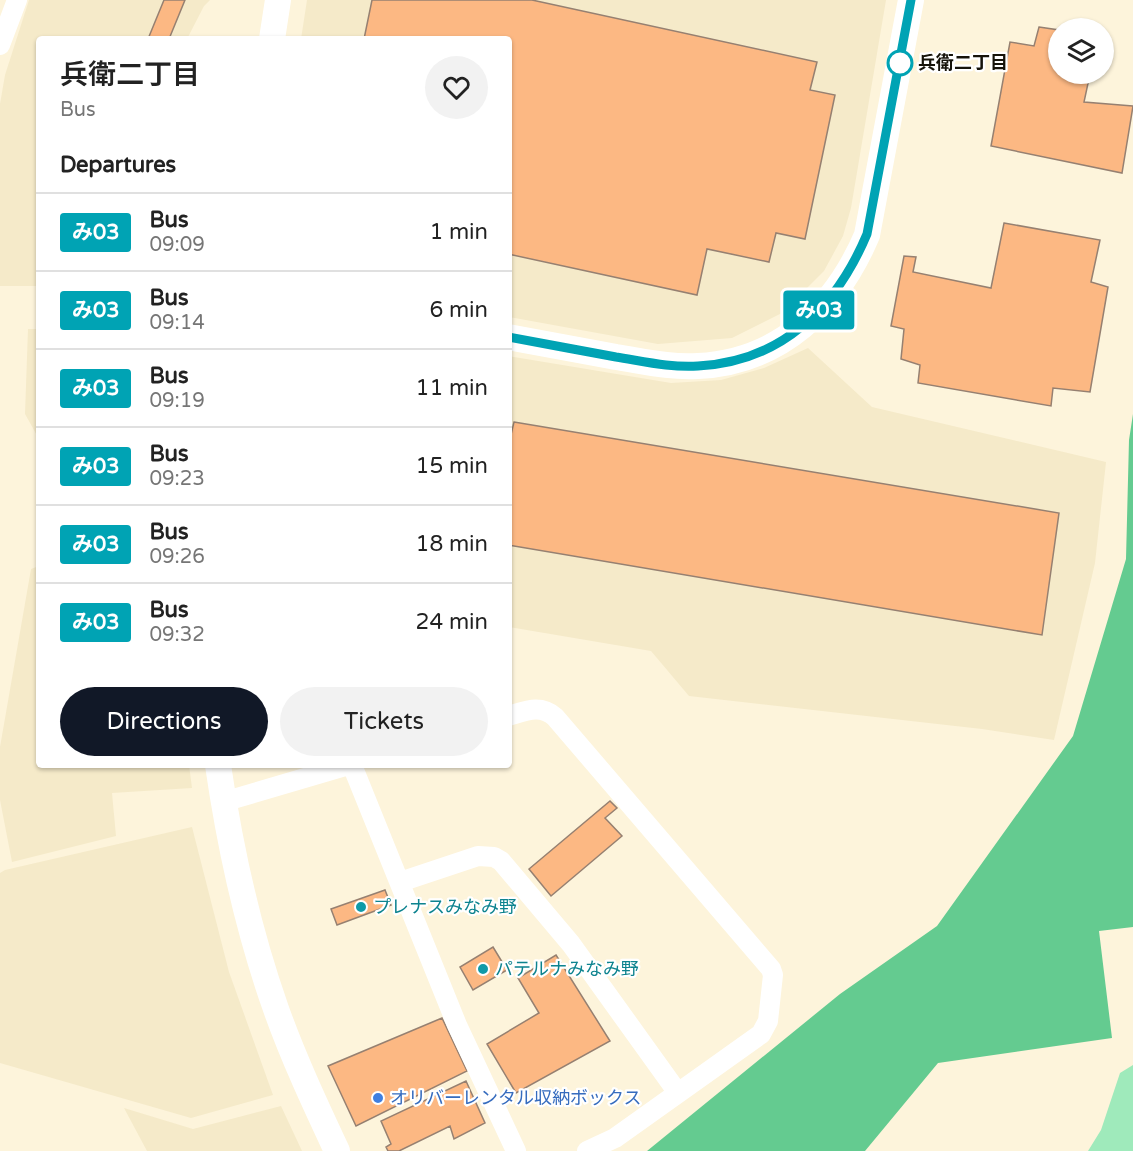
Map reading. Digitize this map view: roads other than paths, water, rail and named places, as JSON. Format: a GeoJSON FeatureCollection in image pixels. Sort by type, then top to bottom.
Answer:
{"type":"FeatureCollection","features":[{"type":"Feature","properties":{"kind":"street"},"geometry":{"type":"LineString","coordinates":[[0,45],[17,0]]}},
{"type":"Feature","properties":{"kind":"street"},"geometry":{"type":"LineString","coordinates":[[272,36],[278,0]]}},
{"type":"Feature","properties":{"kind":"street"},"geometry":{"type":"LineString","coordinates":[[512,338],[638,361],[696,367],[743,359],[768,349],[791,335],[811,318],[844,280],[857,260],[867,234],[911,0]]}},
{"type":"Feature","properties":{"kind":"street"},"geometry":{"type":"LineString","coordinates":[[512,715],[538,708],[549,711],[771,969],[773,981],[768,1021],[761,1034],[615,1138],[587,1151]]}},
{"type":"Feature","properties":{"kind":"street"},"geometry":{"type":"LineString","coordinates":[[218,768],[234,861],[254,938],[276,1008],[305,1083],[337,1151]]}},
{"type":"Feature","properties":{"kind":"street"},"geometry":{"type":"LineString","coordinates":[[223,802],[341,768]]}},
{"type":"Feature","properties":{"kind":"street"},"geometry":{"type":"LineString","coordinates":[[352,768],[457,1026],[516,1151]]}},
{"type":"Feature","properties":{"kind":"street"},"geometry":{"type":"LineString","coordinates":[[400,882],[478,856],[494,857],[501,861],[571,944],[678,1093]]}},
{"type":"Feature","properties":{"kind":"place","name":"兵衛二丁目"},"geometry":{"type":"Point","coordinates":[900,63]}},
{"type":"Feature","properties":{"kind":"place","name":"プレナスみなみ野"},"geometry":{"type":"Point","coordinates":[361,907]}},
{"type":"Feature","properties":{"kind":"place","name":"パテルナみなみ野"},"geometry":{"type":"Point","coordinates":[483,969]}},
{"type":"Feature","properties":{"kind":"place","name":"オリバーレンタル収納ボックス"},"geometry":{"type":"Point","coordinates":[378,1098]}}]}
